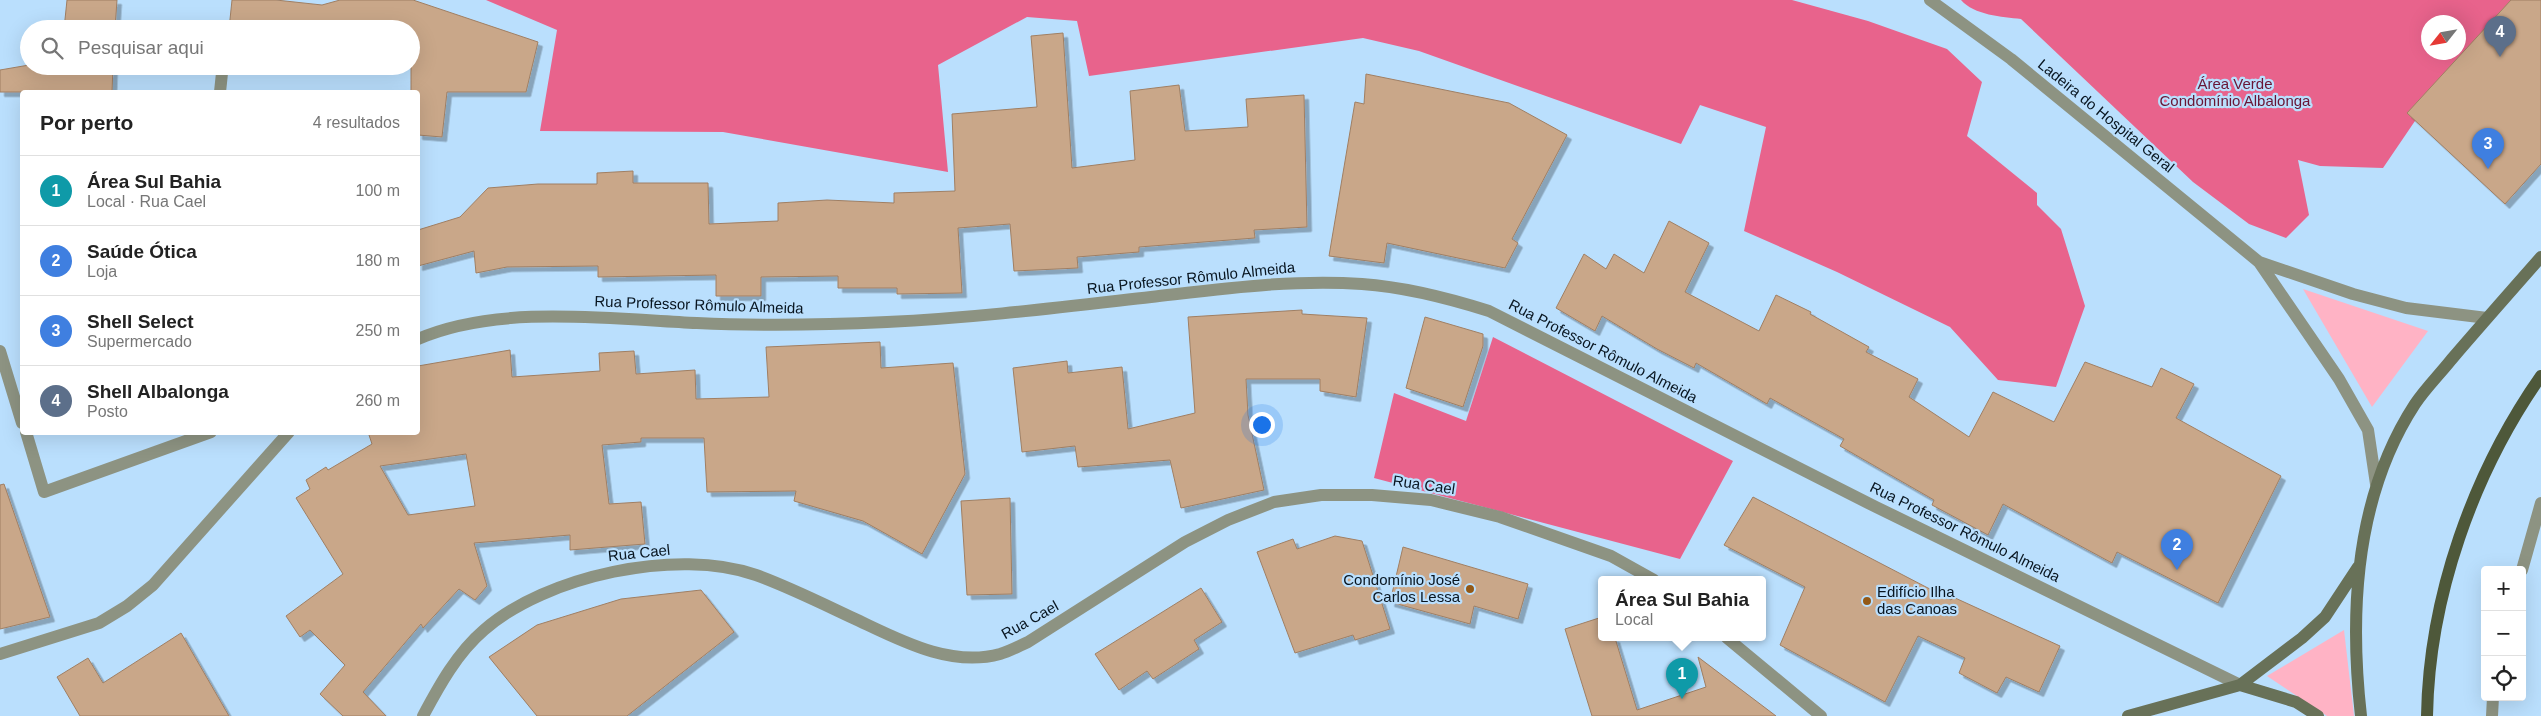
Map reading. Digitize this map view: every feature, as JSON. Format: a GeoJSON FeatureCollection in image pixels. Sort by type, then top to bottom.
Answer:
{"type":"FeatureCollection","features":[{"type":"Feature","properties":{"kind":"main road"},"geometry":{"type":"LineString","coordinates":[[2427,716],[2427,698],[2438,618],[2454,557],[2476,494],[2516,411],[2541,376]]}},
{"type":"Feature","properties":{"kind":"street","name":"Ladeira do Hospital Geral"},"geometry":{"type":"LineString","coordinates":[[1930,0],[2011,60],[2258,262],[2334,371],[2368,430],[2376,484]]}},
{"type":"Feature","properties":{"kind":"street"},"geometry":{"type":"LineString","coordinates":[[220,90],[222,75]]}},
{"type":"Feature","properties":{"kind":"street"},"geometry":{"type":"LineString","coordinates":[[2361,716],[2356,634],[2358,567],[2376,484],[2393,443],[2415,403],[2541,257]]}},
{"type":"Feature","properties":{"kind":"street","name":"Ladeira do Hospital Geral"},"geometry":{"type":"LineString","coordinates":[[2258,262],[2353,294],[2406,308],[2487,318]]}},
{"type":"Feature","properties":{"kind":"street","name":"Rua Professor Rômulo Almeida"},"geometry":{"type":"LineString","coordinates":[[420,337],[473,322],[552,317],[760,326],[857,323],[1001,314],[1231,288],[1305,283],[1363,284],[1422,293],[1453,299],[1489,311],[1876,507],[2240,685]]}},
{"type":"Feature","properties":{"kind":"street"},"geometry":{"type":"LineString","coordinates":[[0,352],[20,416]]}},
{"type":"Feature","properties":{"kind":"street"},"geometry":{"type":"LineString","coordinates":[[27,435],[44,492],[203,435]]}},
{"type":"Feature","properties":{"kind":"street"},"geometry":{"type":"LineString","coordinates":[[0,654],[99,623],[128,606],[153,585],[286,435]]}},
{"type":"Feature","properties":{"kind":"street","name":"Rua Cael"},"geometry":{"type":"LineString","coordinates":[[423,716],[438,688],[466,648],[484,630],[516,605],[556,588],[594,575],[638,568],[716,566],[754,574],[794,590],[911,645],[938,654],[974,657],[1000,654],[1028,642],[1185,542],[1228,520],[1274,502],[1321,495],[1372,495],[1431,500],[1500,517],[1611,556],[1647,576]]}},
{"type":"Feature","properties":{"kind":"street"},"geometry":{"type":"LineString","coordinates":[[2523,566],[2541,503]]}},
{"type":"Feature","properties":{"kind":"street"},"geometry":{"type":"LineString","coordinates":[[2128,716],[2240,685],[2302,638],[2325,617],[2358,567]]}},
{"type":"Feature","properties":{"kind":"street"},"geometry":{"type":"LineString","coordinates":[[1731,641],[1821,716]]}},
{"type":"Feature","properties":{"kind":"street"},"geometry":{"type":"LineString","coordinates":[[2240,685],[2296,702],[2318,716]]}},
{"type":"Feature","properties":{"kind":"street"},"geometry":{"type":"LineString","coordinates":[[2492,716],[2494,701]]}},
{"type":"Feature","properties":{"kind":"shaded area"},"geometry":{"type":"Polygon","coordinates":[[[2303,289],[2428,331],[2372,407],[2303,289]]]}},
{"type":"Feature","properties":{"kind":"shaded area"},"geometry":{"type":"Polygon","coordinates":[[[2344,630],[2354,716],[2327,716],[2267,676],[2344,630]]]}},
{"type":"Feature","properties":{"kind":"green space"},"geometry":{"type":"Polygon","coordinates":[[[486,0],[1792,0],[1868,21],[1947,49],[1982,82],[1967,136],[2037,193],[2037,205],[2061,229],[2085,306],[2056,387],[1998,380],[1950,327],[1837,272],[1744,231],[1766,127],[1700,105],[1681,144],[1419,51],[1363,38],[1089,76],[1077,21],[1027,17],[938,65],[948,172],[723,132],[540,131],[557,30],[486,0]]]}},
{"type":"Feature","properties":{"kind":"green space","name":"Área Verde Condomínio Albalonga"},"geometry":{"type":"Polygon","coordinates":[[[1961,0],[2511,0],[2466,52],[2466,15],[2421,15],[2421,60],[2458,60],[2451,68],[2383,168],[2320,166],[2298,160],[2309,215],[2286,238],[2249,224],[2193,182],[2021,19],[1989,14],[1973,9],[1961,0]]]}},
{"type":"Feature","properties":{"kind":"green space"},"geometry":{"type":"Polygon","coordinates":[[[1493,337],[1733,461],[1680,559],[1374,478],[1394,393],[1466,421],[1493,337]]]}},
{"type":"Feature","properties":{"kind":"building"},"geometry":{"type":"Polygon","coordinates":[[[67,0],[117,0],[116,20],[65,20],[67,0]]]}},
{"type":"Feature","properties":{"kind":"building"},"geometry":{"type":"Polygon","coordinates":[[[232,0],[276,0],[322,5],[340,0],[413,0],[538,42],[526,92],[447,92],[442,137],[420,135],[420,90],[411,90],[411,75],[420,75],[420,20],[230,20],[232,0]]]}},
{"type":"Feature","properties":{"kind":"building"},"geometry":{"type":"Polygon","coordinates":[[[2511,0],[2541,0],[2541,164],[2505,204],[2407,113],[2456,60],[2466,60],[2466,49],[2511,0]]]}},
{"type":"Feature","properties":{"kind":"building"},"geometry":{"type":"Polygon","coordinates":[[[1063,33],[1072,168],[1135,160],[1130,91],[1179,85],[1185,131],[1248,127],[1246,99],[1304,95],[1307,227],[1254,230],[1255,238],[1139,247],[1139,252],[1077,257],[1078,268],[1014,271],[1010,224],[958,228],[962,293],[897,294],[897,288],[838,288],[838,276],[761,277],[761,296],[716,296],[716,275],[598,277],[598,266],[507,267],[476,273],[474,251],[420,265],[420,229],[460,217],[488,188],[538,184],[597,184],[597,173],[633,171],[633,183],[708,183],[709,224],[778,221],[778,203],[827,200],[894,203],[894,193],[955,191],[952,114],[1037,107],[1031,36],[1063,33]]]}},
{"type":"Feature","properties":{"kind":"building"},"geometry":{"type":"Polygon","coordinates":[[[20,67],[20,75],[113,75],[112,90],[20,90],[20,92],[0,92],[0,70],[20,67]]]}},
{"type":"Feature","properties":{"kind":"building"},"geometry":{"type":"Polygon","coordinates":[[[1366,74],[1509,103],[1567,135],[1512,239],[1518,243],[1505,268],[1387,243],[1384,263],[1329,256],[1355,102],[1364,104],[1366,74]]]}},
{"type":"Feature","properties":{"kind":"building"},"geometry":{"type":"Polygon","coordinates":[[[1669,221],[1709,243],[1685,292],[1759,331],[1776,295],[1811,312],[1810,314],[1869,347],[1866,352],[1918,379],[1909,397],[1969,437],[1993,392],[2054,422],[2085,362],[2152,387],[2161,368],[2194,384],[2176,418],[2281,476],[2218,603],[2117,552],[2112,563],[2003,504],[1988,535],[1932,505],[1934,500],[1840,446],[1844,439],[1770,398],[1767,404],[1696,363],[1694,368],[1657,349],[1602,316],[1595,331],[1556,308],[1584,254],[1606,269],[1614,254],[1644,273],[1669,221]]]}},
{"type":"Feature","properties":{"kind":"building"},"geometry":{"type":"Polygon","coordinates":[[[1302,310],[1302,314],[1367,318],[1356,397],[1320,391],[1320,379],[1246,379],[1248,415],[1264,490],[1181,508],[1170,460],[1078,467],[1075,446],[1022,452],[1013,368],[1067,361],[1068,373],[1122,367],[1128,429],[1195,413],[1188,317],[1302,310]]]}},
{"type":"Feature","properties":{"kind":"building"},"geometry":{"type":"Polygon","coordinates":[[[1425,317],[1483,334],[1483,346],[1463,407],[1406,388],[1425,317]]]}},
{"type":"Feature","properties":{"kind":"building"},"geometry":{"type":"Polygon","coordinates":[[[880,342],[881,368],[953,363],[965,474],[922,554],[863,521],[794,501],[796,491],[707,492],[704,438],[641,438],[641,442],[602,445],[609,504],[641,502],[645,544],[570,550],[570,535],[474,543],[487,586],[475,600],[459,589],[423,628],[421,624],[363,692],[386,716],[343,716],[320,694],[345,665],[310,630],[300,637],[286,616],[343,574],[296,498],[310,489],[306,480],[326,467],[328,470],[372,444],[369,435],[420,435],[420,366],[510,350],[512,377],[600,371],[599,353],[634,351],[636,374],[695,370],[696,399],[769,397],[766,347],[880,342]],[[466,454],[380,466],[408,515],[475,506],[466,454]]]}},
{"type":"Feature","properties":{"kind":"building"},"geometry":{"type":"Polygon","coordinates":[[[4,484],[50,617],[0,629],[0,485],[4,484]]]}},
{"type":"Feature","properties":{"kind":"building","name":"Edifício Ilha das Canoas"},"geometry":{"type":"Polygon","coordinates":[[[1753,497],[1951,600],[1953,597],[2060,646],[2039,692],[2006,677],[1997,693],[1959,673],[1965,658],[1918,636],[1885,702],[1780,645],[1805,587],[1724,545],[1753,497]]]}},
{"type":"Feature","properties":{"kind":"building"},"geometry":{"type":"Polygon","coordinates":[[[1010,498],[1012,594],[967,595],[961,501],[1010,498]]]}},
{"type":"Feature","properties":{"kind":"building"},"geometry":{"type":"Polygon","coordinates":[[[1335,536],[1362,541],[1390,629],[1355,640],[1353,635],[1295,653],[1257,552],[1293,539],[1297,549],[1335,536]]]}},
{"type":"Feature","properties":{"kind":"building","name":"Condomínio José Carlos Lessa"},"geometry":{"type":"Polygon","coordinates":[[[1403,547],[1528,584],[1518,619],[1474,606],[1470,624],[1390,602],[1403,547]]]}},
{"type":"Feature","properties":{"kind":"building"},"geometry":{"type":"Polygon","coordinates":[[[1201,588],[1222,622],[1194,640],[1199,649],[1153,679],[1147,671],[1119,690],[1095,654],[1201,588]]]}},
{"type":"Feature","properties":{"kind":"building"},"geometry":{"type":"Polygon","coordinates":[[[701,590],[734,632],[627,716],[537,716],[489,657],[537,625],[621,599],[701,590]]]}},
{"type":"Feature","properties":{"kind":"building"},"geometry":{"type":"Polygon","coordinates":[[[1598,618],[1598,641],[1616,641],[1637,710],[1706,687],[1698,657],[1776,716],[1592,716],[1565,629],[1598,618]]]}},
{"type":"Feature","properties":{"kind":"building"},"geometry":{"type":"Polygon","coordinates":[[[181,633],[229,716],[80,716],[57,677],[88,658],[103,683],[181,633]]]}},
{"type":"Feature","properties":{"kind":"place","name":"Shell Albalonga"},"geometry":{"type":"Point","coordinates":[2500,57]}},
{"type":"Feature","properties":{"kind":"place","name":"Shell Select"},"geometry":{"type":"Point","coordinates":[2488,169]}},
{"type":"Feature","properties":{"kind":"place","name":"Saúde Ótica"},"geometry":{"type":"Point","coordinates":[2177,570]}},
{"type":"Feature","properties":{"kind":"place","name":"Condomínio José Carlos Lessa"},"geometry":{"type":"Point","coordinates":[1470,589]}},
{"type":"Feature","properties":{"kind":"place","name":"Edifício Ilha das Canoas"},"geometry":{"type":"Point","coordinates":[1867,601]}},
{"type":"Feature","properties":{"kind":"place","name":"Área Sul Bahia"},"geometry":{"type":"Point","coordinates":[1682,699]}}]}
